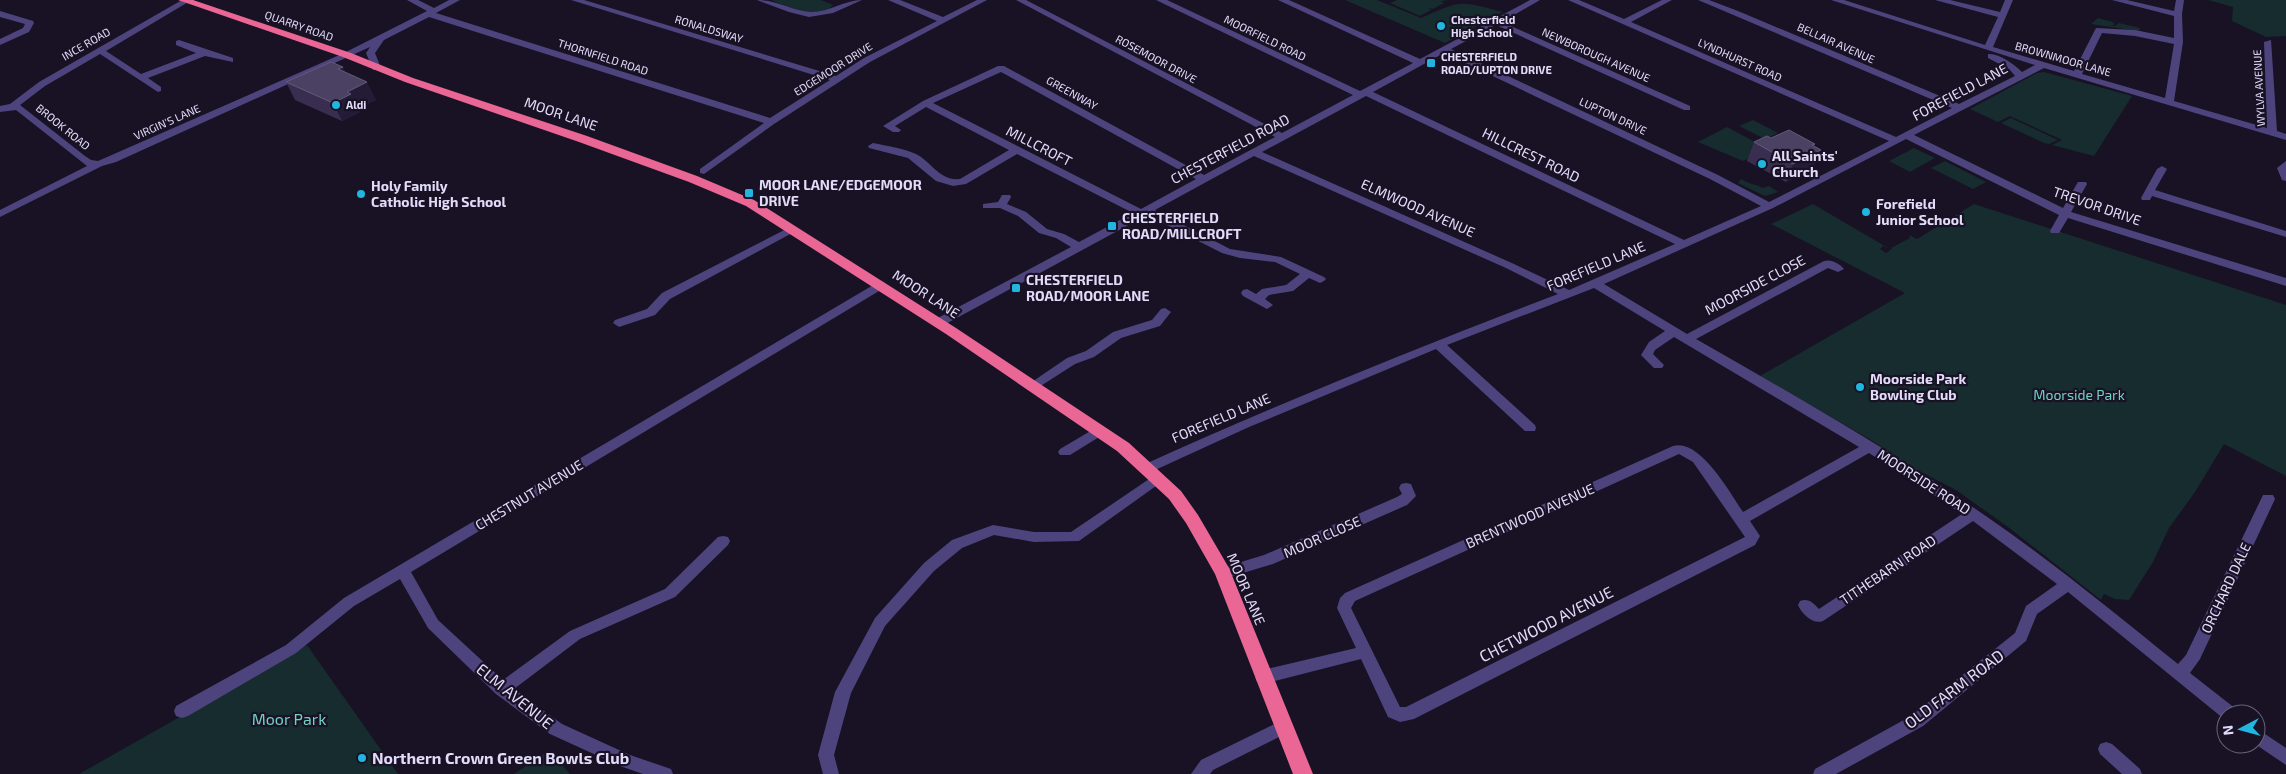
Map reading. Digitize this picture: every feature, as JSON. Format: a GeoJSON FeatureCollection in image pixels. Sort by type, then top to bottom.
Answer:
{"type":"FeatureCollection","features":[{"type":"Feature","properties":{"kind":"highway","name":"QUARRY ROAD"},"geometry":{"type":"LineString","coordinates":[[184,0],[347,55]]}},
{"type":"Feature","properties":{"kind":"highway","name":"MOOR LANE"},"geometry":{"type":"LineString","coordinates":[[347,55],[376,68],[693,179],[750,203],[880,285],[1099,431],[1153,473],[1175,495],[1192,519],[1223,573],[1303,774]]}},
{"type":"Feature","properties":{"kind":"street","name":"INCE ROAD"},"geometry":{"type":"LineString","coordinates":[[0,109],[13,106],[42,84],[184,0]]}},
{"type":"Feature","properties":{"kind":"street","name":"THORNFIELD ROAD"},"geometry":{"type":"LineString","coordinates":[[411,0],[432,12],[771,122]]}},
{"type":"Feature","properties":{"kind":"street","name":"VIRGIN'S LANE"},"geometry":{"type":"LineString","coordinates":[[0,214],[98,164],[127,154],[347,55],[456,0]]}},
{"type":"Feature","properties":{"kind":"street","name":"RONALDSWAY"},"geometry":{"type":"LineString","coordinates":[[575,0],[836,79]]}},
{"type":"Feature","properties":{"kind":"street"},"geometry":{"type":"LineString","coordinates":[[763,0],[807,14],[821,13],[858,0]]}},
{"type":"Feature","properties":{"kind":"street"},"geometry":{"type":"LineString","coordinates":[[825,0],[841,7]]}},
{"type":"Feature","properties":{"kind":"street"},"geometry":{"type":"LineString","coordinates":[[892,0],[943,20]]}},
{"type":"Feature","properties":{"kind":"street","name":"EDGEMOOR DRIVE"},"geometry":{"type":"LineString","coordinates":[[704,171],[771,122],[836,79],[898,42],[983,0]]}},
{"type":"Feature","properties":{"kind":"street","name":"ROSEMOOR DRIVE"},"geometry":{"type":"LineString","coordinates":[[1020,0],[1282,137]]}},
{"type":"Feature","properties":{"kind":"street","name":"MOORFIELD ROAD"},"geometry":{"type":"LineString","coordinates":[[1160,0],[1363,94]]}},
{"type":"Feature","properties":{"kind":"street"},"geometry":{"type":"LineString","coordinates":[[1282,0],[1421,63]]}},
{"type":"Feature","properties":{"kind":"street","name":"CHESTERFIELD ROAD"},"geometry":{"type":"LineString","coordinates":[[938,323],[1536,0]]}},
{"type":"Feature","properties":{"kind":"street","name":"LYNDHURST ROAD"},"geometry":{"type":"LineString","coordinates":[[1572,0],[1903,138]]}},
{"type":"Feature","properties":{"kind":"street"},"geometry":{"type":"LineString","coordinates":[[1625,22],[1668,0]]}},
{"type":"Feature","properties":{"kind":"street","name":"BELLAIR AVENUE"},"geometry":{"type":"LineString","coordinates":[[1702,0],[1802,40],[1832,56],[1960,108]]}},
{"type":"Feature","properties":{"kind":"street","name":"BROWNMOOR LANE"},"geometry":{"type":"LineString","coordinates":[[1834,0],[1943,36],[2286,136]]}},
{"type":"Feature","properties":{"kind":"street"},"geometry":{"type":"LineString","coordinates":[[1939,0],[2002,15]]}},
{"type":"Feature","properties":{"kind":"street"},"geometry":{"type":"LineString","coordinates":[[1988,49],[2008,0]]}},
{"type":"Feature","properties":{"kind":"street"},"geometry":{"type":"LineString","coordinates":[[2116,0],[2178,14]]}},
{"type":"Feature","properties":{"kind":"street"},"geometry":{"type":"LineString","coordinates":[[2169,102],[2179,42],[2178,14],[2180,0]]}},
{"type":"Feature","properties":{"kind":"street"},"geometry":{"type":"LineString","coordinates":[[0,14],[30,23],[26,30],[0,42]]}},
{"type":"Feature","properties":{"kind":"street","name":"NEWBOROUGH AVENUE"},"geometry":{"type":"LineString","coordinates":[[1496,22],[1687,108]]}},
{"type":"Feature","properties":{"kind":"street"},"geometry":{"type":"LineString","coordinates":[[2077,75],[2099,30],[2135,33],[2179,42]]}},
{"type":"Feature","properties":{"kind":"street"},"geometry":{"type":"LineString","coordinates":[[376,68],[370,57],[371,50],[376,43],[388,34]]}},
{"type":"Feature","properties":{"kind":"street"},"geometry":{"type":"LineString","coordinates":[[1943,36],[1940,41],[1997,58],[2012,67],[2021,77]]}},
{"type":"Feature","properties":{"kind":"street","name":"WYLVA AVENUE"},"geometry":{"type":"LineString","coordinates":[[2268,42],[2272,132]]}},
{"type":"Feature","properties":{"kind":"street"},"geometry":{"type":"LineString","coordinates":[[179,43],[204,53],[230,60]]}},
{"type":"Feature","properties":{"kind":"street"},"geometry":{"type":"LineString","coordinates":[[99,50],[158,89]]}},
{"type":"Feature","properties":{"kind":"street","name":"LUPTON DRIVE"},"geometry":{"type":"LineString","coordinates":[[1445,50],[1714,177],[1769,206]]}},
{"type":"Feature","properties":{"kind":"street"},"geometry":{"type":"LineString","coordinates":[[142,77],[204,53]]}},
{"type":"Feature","properties":{"kind":"street","name":"FOREFIELD LANE"},"geometry":{"type":"LineString","coordinates":[[831,774],[826,755],[843,692],[880,622],[929,567],[957,544],[994,530],[1034,537],[1074,537],[1153,473],[1197,444],[1438,344],[1595,284],[1769,206],[2043,65]]}},
{"type":"Feature","properties":{"kind":"street","name":"GREENWAY"},"geometry":{"type":"LineString","coordinates":[[926,103],[1001,68],[1203,179]]}},
{"type":"Feature","properties":{"kind":"street","name":"HILLCREST ROAD"},"geometry":{"type":"LineString","coordinates":[[1363,94],[1684,244]]}},
{"type":"Feature","properties":{"kind":"street"},"geometry":{"type":"LineString","coordinates":[[896,130],[888,126],[926,103]]}},
{"type":"Feature","properties":{"kind":"street","name":"MILLCROFT"},"geometry":{"type":"LineString","coordinates":[[926,103],[1016,150],[1226,251],[1240,256],[1277,259],[1320,279]]}},
{"type":"Feature","properties":{"kind":"street","name":"BROOK ROAD"},"geometry":{"type":"LineString","coordinates":[[13,106],[19,108],[81,158],[98,164]]}},
{"type":"Feature","properties":{"kind":"street","name":"TREVOR DRIVE"},"geometry":{"type":"LineString","coordinates":[[1903,138],[2064,213],[2286,282]]}},
{"type":"Feature","properties":{"kind":"street"},"geometry":{"type":"LineString","coordinates":[[862,150],[875,144],[912,156],[930,172],[947,182],[962,182],[1016,150]]}},
{"type":"Feature","properties":{"kind":"street","name":"ELMWOOD AVENUE"},"geometry":{"type":"LineString","coordinates":[[1255,153],[1510,266],[1568,294]]}},
{"type":"Feature","properties":{"kind":"street"},"geometry":{"type":"LineString","coordinates":[[2286,164],[2282,168],[2286,178]]}},
{"type":"Feature","properties":{"kind":"street"},"geometry":{"type":"LineString","coordinates":[[967,168],[977,173]]}},
{"type":"Feature","properties":{"kind":"street"},"geometry":{"type":"LineString","coordinates":[[2162,169],[2148,195],[2286,234]]}},
{"type":"Feature","properties":{"kind":"street"},"geometry":{"type":"LineString","coordinates":[[2055,231],[2071,200],[2077,195],[2082,184]]}},
{"type":"Feature","properties":{"kind":"street"},"geometry":{"type":"LineString","coordinates":[[987,206],[1003,201],[1043,231],[1060,236],[1078,246]]}},
{"type":"Feature","properties":{"kind":"street"},"geometry":{"type":"LineString","coordinates":[[619,323],[651,312],[666,296],[792,229]]}},
{"type":"Feature","properties":{"kind":"street","name":"MOORSIDE CLOSE"},"geometry":{"type":"LineString","coordinates":[[1686,339],[1828,263],[1838,270]]}},
{"type":"Feature","properties":{"kind":"street"},"geometry":{"type":"LineString","coordinates":[[1257,299],[1266,292],[1289,288],[1308,274]]}},
{"type":"Feature","properties":{"kind":"street","name":"MOORSIDE ROAD"},"geometry":{"type":"LineString","coordinates":[[1595,284],[1869,447],[1973,514],[2067,584],[2217,704]]}},
{"type":"Feature","properties":{"kind":"street","name":"CHESTNUT AVENUE"},"geometry":{"type":"LineString","coordinates":[[182,711],[291,649],[349,602],[880,285]]}},
{"type":"Feature","properties":{"kind":"street"},"geometry":{"type":"LineString","coordinates":[[1032,386],[1071,361],[1090,354],[1116,335],[1156,323],[1165,312]]}},
{"type":"Feature","properties":{"kind":"street"},"geometry":{"type":"LineString","coordinates":[[1658,365],[1647,355],[1648,351],[1653,345],[1673,332]]}},
{"type":"Feature","properties":{"kind":"street"},"geometry":{"type":"LineString","coordinates":[[1438,344],[1530,428]]}},
{"type":"Feature","properties":{"kind":"street"},"geometry":{"type":"LineString","coordinates":[[1065,452],[1099,431]]}},
{"type":"Feature","properties":{"kind":"street"},"geometry":{"type":"LineString","coordinates":[[1742,519],[1869,447]]}},
{"type":"Feature","properties":{"kind":"street","name":"BRENTWOOD AVENUE"},"geometry":{"type":"LineString","coordinates":[[1364,652],[1344,608],[1345,602],[1350,597],[1678,449],[1698,459],[1742,519]]}},
{"type":"Feature","properties":{"kind":"street","name":"MOOR CLOSE"},"geometry":{"type":"LineString","coordinates":[[1223,573],[1268,560],[1396,504],[1409,496],[1406,488]]}},
{"type":"Feature","properties":{"kind":"street","name":"ORCHARD DALE"},"geometry":{"type":"LineString","coordinates":[[2179,674],[2192,660],[2268,499]]}},
{"type":"Feature","properties":{"kind":"street","name":"TITHEBARN ROAD"},"geometry":{"type":"LineString","coordinates":[[1804,605],[1818,617],[1973,514]]}},
{"type":"Feature","properties":{"kind":"street","name":"CHETWOOD AVENUE"},"geometry":{"type":"LineString","coordinates":[[1364,652],[1394,712],[1400,716],[1408,714],[1750,541],[1753,536],[1742,519]]}},
{"type":"Feature","properties":{"kind":"street"},"geometry":{"type":"LineString","coordinates":[[502,689],[575,635],[670,593],[723,541]]}},
{"type":"Feature","properties":{"kind":"street","name":"ELM AVENUE"},"geometry":{"type":"LineString","coordinates":[[402,570],[433,624],[502,689],[556,729],[626,761],[665,774]]}},
{"type":"Feature","properties":{"kind":"street","name":"OLD FARM ROAD"},"geometry":{"type":"LineString","coordinates":[[1822,774],[1916,721],[2021,638],[2031,610],[2067,584]]}},
{"type":"Feature","properties":{"kind":"street"},"geometry":{"type":"LineString","coordinates":[[1263,677],[1364,652]]}},
{"type":"Feature","properties":{"kind":"street"},"geometry":{"type":"LineString","coordinates":[[1199,774],[1207,765],[1283,727]]}},
{"type":"Feature","properties":{"kind":"street"},"geometry":{"type":"LineString","coordinates":[[2266,743],[2286,758]]}},
{"type":"Feature","properties":{"kind":"street"},"geometry":{"type":"LineString","coordinates":[[2106,748],[2134,774]]}},
{"type":"Feature","properties":{"kind":"green space"},"geometry":{"type":"Polygon","coordinates":[[[771,0],[821,0],[833,5],[827,10],[811,12],[794,9],[771,0]]]}},
{"type":"Feature","properties":{"kind":"green space","name":"Chesterfield High School"},"geometry":{"type":"Polygon","coordinates":[[[1345,0],[1377,0],[1421,18],[1444,8],[1460,4],[1477,5],[1503,12],[1445,43],[1345,0]]]}},
{"type":"Feature","properties":{"kind":"green space"},"geometry":{"type":"Polygon","coordinates":[[[1397,0],[1449,0],[1441,1],[1444,3],[1433,9],[1428,8],[1431,10],[1420,16],[1390,3],[1397,0]]]}},
{"type":"Feature","properties":{"kind":"green space"},"geometry":{"type":"Polygon","coordinates":[[[2208,0],[2286,0],[2286,36],[2266,37],[2232,21],[2233,7],[2208,0]]]}},
{"type":"Feature","properties":{"kind":"green space"},"geometry":{"type":"Polygon","coordinates":[[[2098,18],[2113,22],[2114,25],[2110,25],[2115,26],[2119,23],[2140,28],[2139,31],[2091,24],[2098,18]]]}},
{"type":"Feature","properties":{"kind":"green space"},"geometry":{"type":"Polygon","coordinates":[[[2044,72],[2132,96],[2094,156],[2052,145],[2062,140],[2010,116],[1998,122],[1970,109],[2037,73],[2044,72]]]}},
{"type":"Feature","properties":{"kind":"green space"},"geometry":{"type":"Polygon","coordinates":[[[2011,118],[2058,140],[2049,144],[2044,143],[2001,123],[2011,118]]]}},
{"type":"Feature","properties":{"kind":"green space"},"geometry":{"type":"Polygon","coordinates":[[[1753,120],[1778,133],[1765,139],[1739,126],[1753,120]]]}},
{"type":"Feature","properties":{"kind":"green space"},"geometry":{"type":"Polygon","coordinates":[[[1727,127],[1768,149],[1743,161],[1698,142],[1727,127]]]}},
{"type":"Feature","properties":{"kind":"green space"},"geometry":{"type":"Polygon","coordinates":[[[1914,148],[1935,158],[1910,172],[1889,161],[1914,148]]]}},
{"type":"Feature","properties":{"kind":"green space"},"geometry":{"type":"Polygon","coordinates":[[[1945,161],[1986,182],[1973,189],[1931,168],[1945,161]]]}},
{"type":"Feature","properties":{"kind":"green space"},"geometry":{"type":"Polygon","coordinates":[[[1741,179],[1763,188],[1769,186],[1778,192],[1765,196],[1738,183],[1741,179]]]}},
{"type":"Feature","properties":{"kind":"green space","name":"Moorside Park"},"geometry":{"type":"Polygon","coordinates":[[[1813,204],[1890,249],[1883,246],[1880,249],[1886,253],[1892,249],[1891,248],[1910,238],[1909,235],[1917,239],[1974,204],[2286,305],[2286,476],[2224,444],[2195,492],[2169,528],[2153,562],[2129,600],[2115,599],[2104,594],[2101,600],[2008,527],[1956,490],[1915,469],[1871,440],[1760,376],[1905,293],[1771,224],[1813,204]]]}},
{"type":"Feature","properties":{"kind":"green space","name":"Moor Park"},"geometry":{"type":"Polygon","coordinates":[[[307,645],[398,774],[79,774],[307,645]]]}},
{"type":"Feature","properties":{"kind":"green space","name":"Northern Crown Green Bowls Club"},"geometry":{"type":"Polygon","coordinates":[[[549,750],[570,774],[514,774],[549,750]]]}},
{"type":"Feature","properties":{"kind":"building"},"geometry":{"type":"Polygon","coordinates":[[[331,62],[343,67],[338,69],[367,82],[347,92],[351,94],[333,103],[286,82],[331,62]]]}},
{"type":"Feature","properties":{"kind":"building"},"geometry":{"type":"Polygon","coordinates":[[[1789,130],[1815,144],[1812,145],[1821,150],[1793,164],[1754,142],[1767,136],[1771,138],[1789,130]]]}},
{"type":"Feature","properties":{"kind":"place","name":"Chesterfield High School"},"geometry":{"type":"Point","coordinates":[1441,26]}},
{"type":"Feature","properties":{"kind":"place","name":"CHESTERFIELD ROAD/LUPTON DRIVE"},"geometry":{"type":"Point","coordinates":[1431,63]}},
{"type":"Feature","properties":{"kind":"place","name":"Aldi"},"geometry":{"type":"Point","coordinates":[336,105]}},
{"type":"Feature","properties":{"kind":"place","name":"All Saints' Church"},"geometry":{"type":"Point","coordinates":[1762,164]}},
{"type":"Feature","properties":{"kind":"place","name":"MOOR LANE/EDGEMOOR DRIVE"},"geometry":{"type":"Point","coordinates":[749,193]}},
{"type":"Feature","properties":{"kind":"place","name":"Holy Family Catholic High School"},"geometry":{"type":"Point","coordinates":[361,194]}},
{"type":"Feature","properties":{"kind":"place","name":"Forefield Junior School"},"geometry":{"type":"Point","coordinates":[1866,212]}},
{"type":"Feature","properties":{"kind":"place","name":"CHESTERFIELD ROAD/MILLCROFT"},"geometry":{"type":"Point","coordinates":[1112,226]}},
{"type":"Feature","properties":{"kind":"place","name":"CHESTERFIELD ROAD/MOOR LANE"},"geometry":{"type":"Point","coordinates":[1016,288]}},
{"type":"Feature","properties":{"kind":"place","name":"Moorside Park Bowling Club"},"geometry":{"type":"Point","coordinates":[1860,387]}},
{"type":"Feature","properties":{"kind":"place","name":"Northern Crown Green Bowls Club"},"geometry":{"type":"Point","coordinates":[362,758]}}]}
